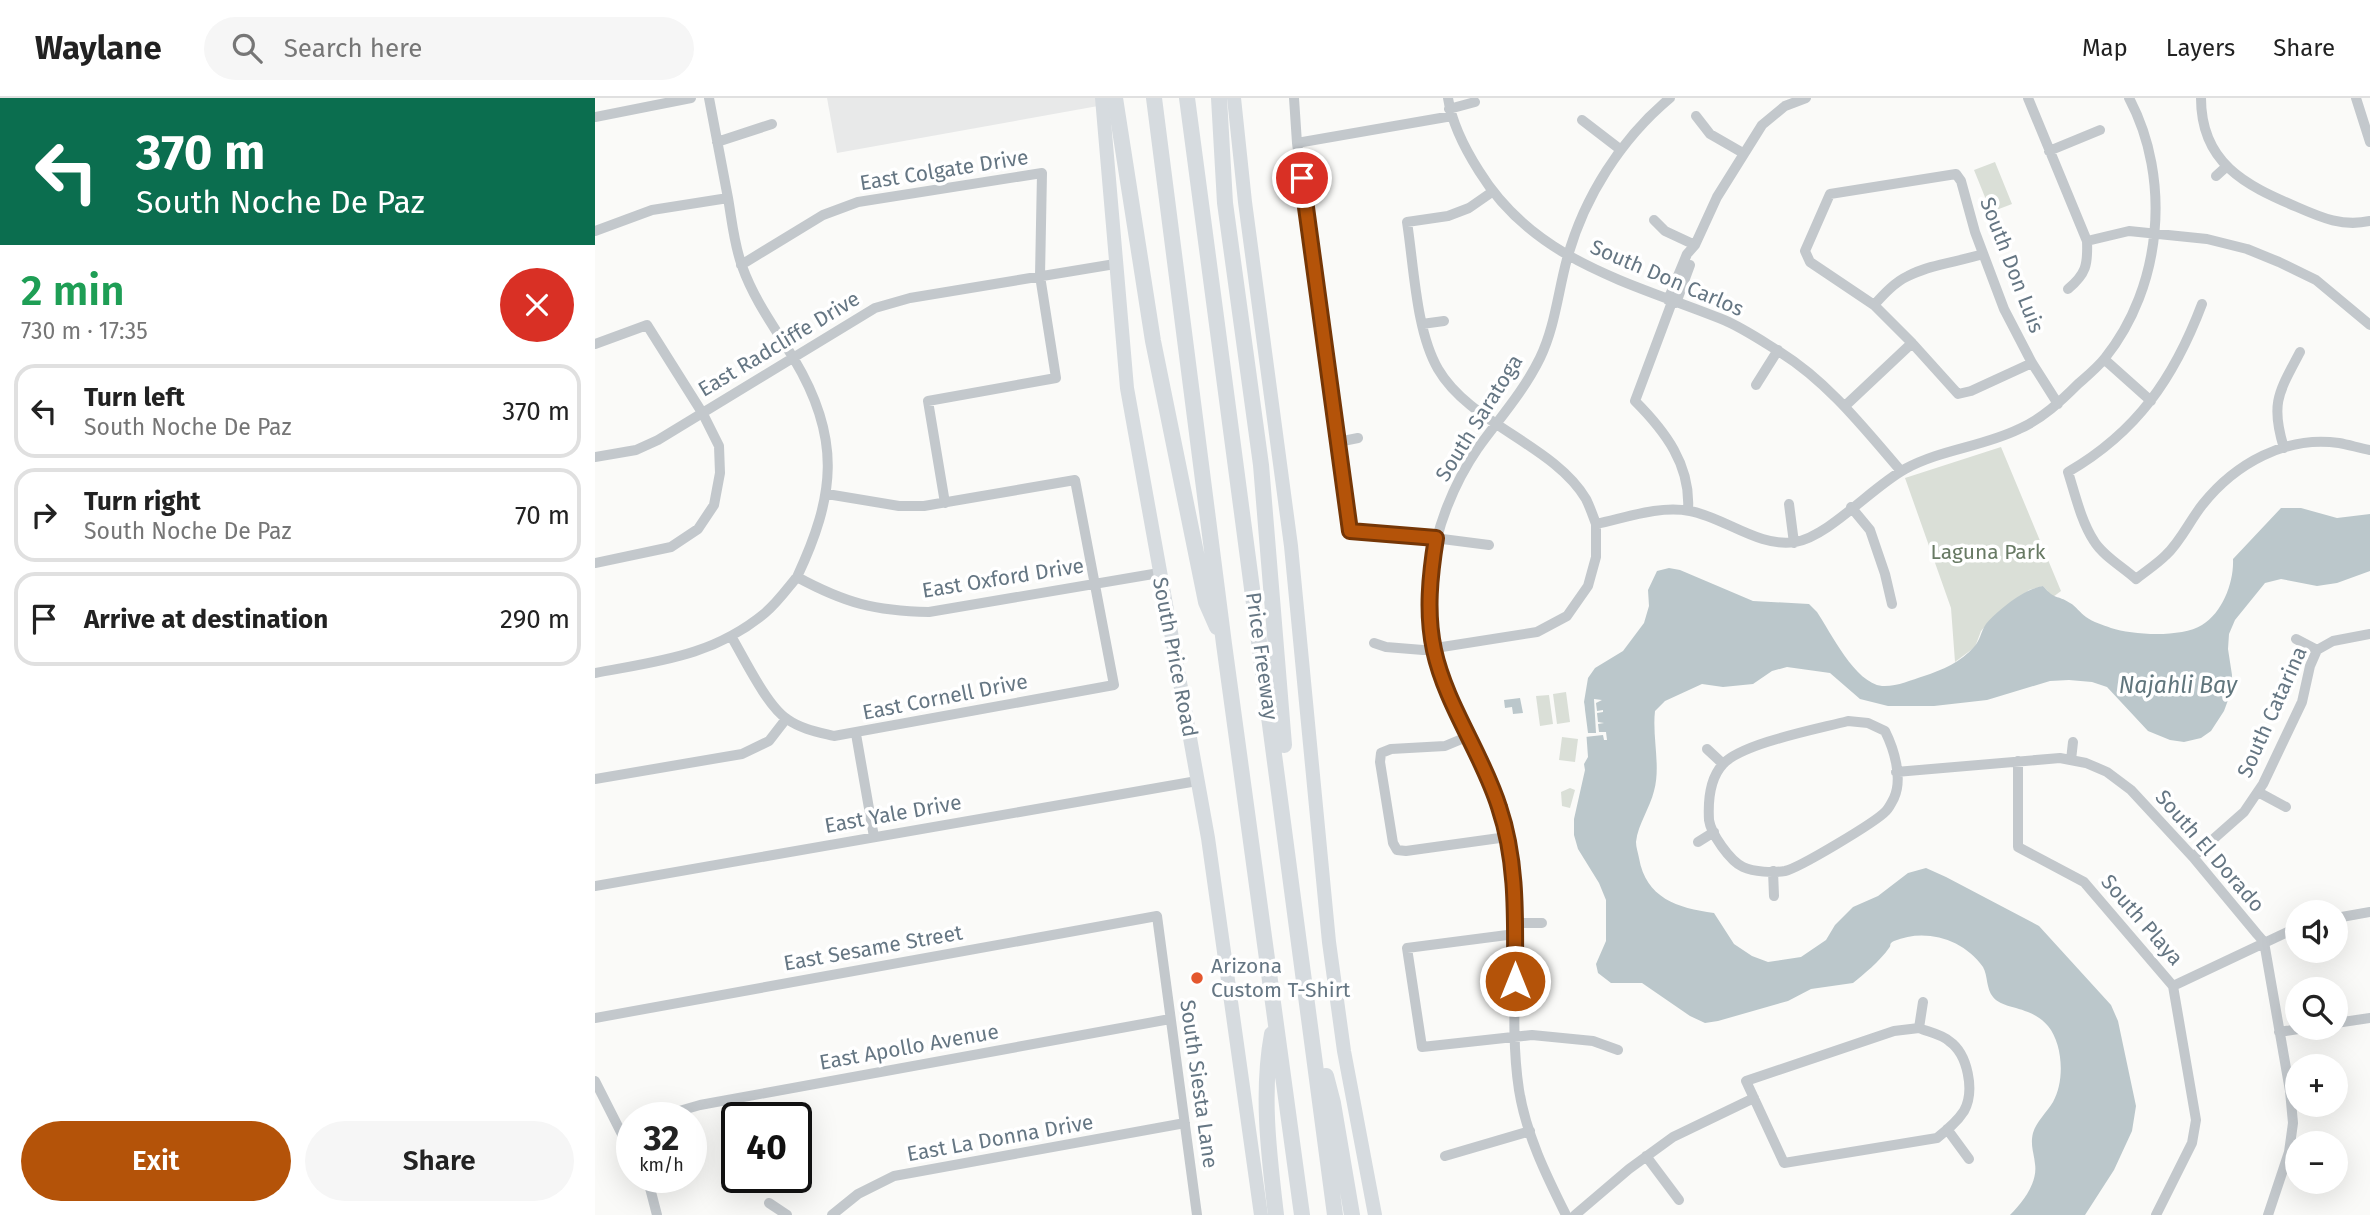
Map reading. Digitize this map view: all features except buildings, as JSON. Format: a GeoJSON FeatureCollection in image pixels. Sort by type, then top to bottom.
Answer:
{"type":"FeatureCollection","features":[{"type":"Feature","properties":{"kind":"highway"},"geometry":{"type":"LineString","coordinates":[[1115,98],[1147,307],[1173,438],[1206,603],[1224,643]]}},
{"type":"Feature","properties":{"kind":"highway","name":"Price Freeway"},"geometry":{"type":"LineString","coordinates":[[1154,98],[1274,1021],[1302,1215]]}},
{"type":"Feature","properties":{"kind":"highway","name":"Price Freeway"},"geometry":{"type":"LineString","coordinates":[[1187,98],[1335,1215]]}},
{"type":"Feature","properties":{"kind":"highway"},"geometry":{"type":"LineString","coordinates":[[1219,98],[1225,203],[1261,465],[1286,756],[1282,811]]}},
{"type":"Feature","properties":{"kind":"highway"},"geometry":{"type":"LineString","coordinates":[[1309,1012],[1333,1103],[1352,1215]]}},
{"type":"Feature","properties":{"kind":"highway"},"geometry":{"type":"LineString","coordinates":[[1274,1021],[1266,1068],[1269,1149],[1276,1215]]}},
{"type":"Feature","properties":{"kind":"main road","name":"South Price Road"},"geometry":{"type":"LineString","coordinates":[[1102,98],[1128,399],[1198,781],[1222,929],[1261,1215]]}},
{"type":"Feature","properties":{"kind":"main road"},"geometry":{"type":"LineString","coordinates":[[1234,98],[1245,202],[1296,588],[1329,942],[1344,1051],[1375,1215]]}},
{"type":"Feature","properties":{"kind":"street"},"geometry":{"type":"LineString","coordinates":[[595,117],[691,98]]}},
{"type":"Feature","properties":{"kind":"street"},"geometry":{"type":"LineString","coordinates":[[595,673],[706,649],[766,613],[797,577],[814,541],[827,494],[828,453],[820,415],[803,375],[752,293],[741,265],[734,241],[709,98]]}},
{"type":"Feature","properties":{"kind":"street"},"geometry":{"type":"LineString","coordinates":[[1294,98],[1297,143],[1350,531],[1489,545]]}},
{"type":"Feature","properties":{"kind":"street","name":"South Saratoga"},"geometry":{"type":"LineString","coordinates":[[1566,1215],[1546,1177],[1529,1131],[1519,1091],[1515,1037],[1513,873],[1507,837],[1488,777],[1442,676],[1434,649],[1430,604],[1431,570],[1436,538],[1454,490],[1478,448],[1498,424],[1540,357],[1581,217],[1621,150],[1645,121],[1670,98]]}},
{"type":"Feature","properties":{"kind":"street"},"geometry":{"type":"LineString","coordinates":[[1688,510],[1687,481],[1676,451],[1654,420],[1635,401],[1687,254],[1695,245],[1717,197],[1742,153],[1762,125],[1785,106],[1806,98]]}},
{"type":"Feature","properties":{"kind":"street"},"geometry":{"type":"LineString","coordinates":[[2028,98],[2087,242],[2088,259],[2081,278],[2068,289]]}},
{"type":"Feature","properties":{"kind":"street"},"geometry":{"type":"LineString","coordinates":[[1596,524],[1661,510],[1688,510],[1712,516],[1779,543],[1814,537],[1901,471],[1929,456],[1984,443],[2021,429],[2058,404],[2104,359],[2128,323],[2146,280],[2155,233],[2155,189],[2148,146],[2129,98]]}},
{"type":"Feature","properties":{"kind":"street"},"geometry":{"type":"LineString","coordinates":[[2201,98],[2201,115],[2211,145],[2226,167],[2257,190],[2332,221],[2354,224],[2370,221]]}},
{"type":"Feature","properties":{"kind":"street"},"geometry":{"type":"LineString","coordinates":[[2356,98],[2370,142]]}},
{"type":"Feature","properties":{"kind":"street"},"geometry":{"type":"LineString","coordinates":[[1297,143],[1475,102]]}},
{"type":"Feature","properties":{"kind":"street","name":"South Don Carlos"},"geometry":{"type":"LineString","coordinates":[[1450,108],[1468,154],[1492,192],[1528,228],[1568,257],[1672,302],[1727,321],[1778,350],[1802,366],[1845,406],[1901,471]]}},
{"type":"Feature","properties":{"kind":"street"},"geometry":{"type":"LineString","coordinates":[[1696,116],[1710,134],[1742,153]]}},
{"type":"Feature","properties":{"kind":"street"},"geometry":{"type":"LineString","coordinates":[[1582,120],[1621,150]]}},
{"type":"Feature","properties":{"kind":"street"},"geometry":{"type":"LineString","coordinates":[[717,142],[772,124]]}},
{"type":"Feature","properties":{"kind":"street"},"geometry":{"type":"LineString","coordinates":[[2049,150],[2100,130]]}},
{"type":"Feature","properties":{"kind":"street"},"geometry":{"type":"LineString","coordinates":[[2215,177],[2226,167]]}},
{"type":"Feature","properties":{"kind":"street","name":"East Colgate Drive"},"geometry":{"type":"LineString","coordinates":[[741,265],[824,215],[857,202],[1042,173],[1040,276]]}},
{"type":"Feature","properties":{"kind":"street","name":"South Don Luis"},"geometry":{"type":"LineString","coordinates":[[1874,305],[1810,262],[1806,256],[1805,251],[1830,194],[1956,174],[1961,181],[1965,202],[2004,309],[2032,363],[2058,404]]}},
{"type":"Feature","properties":{"kind":"street"},"geometry":{"type":"LineString","coordinates":[[1374,643],[1399,649],[1434,649],[1537,632],[1567,616],[1588,586],[1595,557],[1596,524],[1586,500],[1567,475],[1456,392],[1427,349],[1407,222],[1448,216],[1469,208],[1492,192]]}},
{"type":"Feature","properties":{"kind":"street"},"geometry":{"type":"LineString","coordinates":[[595,231],[652,211],[727,198]]}},
{"type":"Feature","properties":{"kind":"street"},"geometry":{"type":"LineString","coordinates":[[1654,220],[1665,231],[1695,245]]}},
{"type":"Feature","properties":{"kind":"street"},"geometry":{"type":"LineString","coordinates":[[2087,242],[2129,231],[2207,239],[2246,250],[2279,262],[2316,281],[2370,325]]}},
{"type":"Feature","properties":{"kind":"street"},"geometry":{"type":"LineString","coordinates":[[1983,254],[1907,276],[1889,289],[1874,305],[1912,342],[1958,394],[1971,391],[2032,363]]}},
{"type":"Feature","properties":{"kind":"street","name":"East Radcliffe Drive"},"geometry":{"type":"LineString","coordinates":[[595,457],[636,450],[703,414],[875,308],[910,298],[1115,264]]}},
{"type":"Feature","properties":{"kind":"street"},"geometry":{"type":"LineString","coordinates":[[945,503],[928,401],[1056,377],[1040,276]]}},
{"type":"Feature","properties":{"kind":"street"},"geometry":{"type":"LineString","coordinates":[[2201,304],[2189,339],[2173,370],[2151,401],[2123,432],[2097,455],[2067,472],[2094,542],[2136,579],[2167,554],[2203,503],[2230,475],[2258,458],[2284,448],[2308,443],[2337,443],[2370,450]]}},
{"type":"Feature","properties":{"kind":"street"},"geometry":{"type":"LineString","coordinates":[[1422,324],[1444,321]]}},
{"type":"Feature","properties":{"kind":"street"},"geometry":{"type":"LineString","coordinates":[[595,344],[647,325],[703,414],[719,446],[720,473],[714,505],[698,529],[671,547],[595,563]]}},
{"type":"Feature","properties":{"kind":"street"},"geometry":{"type":"LineString","coordinates":[[1845,406],[1912,342]]}},
{"type":"Feature","properties":{"kind":"street"},"geometry":{"type":"LineString","coordinates":[[1756,385],[1778,350]]}},
{"type":"Feature","properties":{"kind":"street"},"geometry":{"type":"LineString","coordinates":[[2284,448],[2276,422],[2278,398],[2300,352]]}},
{"type":"Feature","properties":{"kind":"street"},"geometry":{"type":"LineString","coordinates":[[2104,359],[2151,401]]}},
{"type":"Feature","properties":{"kind":"street"},"geometry":{"type":"LineString","coordinates":[[1338,442],[1358,438]]}},
{"type":"Feature","properties":{"kind":"street"},"geometry":{"type":"LineString","coordinates":[[827,494],[899,506],[924,506],[1075,480],[1096,582]]}},
{"type":"Feature","properties":{"kind":"street"},"geometry":{"type":"LineString","coordinates":[[1789,504],[1794,542]]}},
{"type":"Feature","properties":{"kind":"street"},"geometry":{"type":"LineString","coordinates":[[1851,507],[1870,530],[1885,573],[1892,604]]}},
{"type":"Feature","properties":{"kind":"street","name":"East Oxford Drive"},"geometry":{"type":"LineString","coordinates":[[797,577],[862,606],[893,611],[929,612],[1159,572]]}},
{"type":"Feature","properties":{"kind":"street","name":"East Cornell Drive"},"geometry":{"type":"LineString","coordinates":[[731,636],[772,705],[786,719],[805,729],[834,736],[856,734],[1114,685],[1096,582]]}},
{"type":"Feature","properties":{"kind":"street","name":"South Catarina"},"geometry":{"type":"LineString","coordinates":[[2193,857],[2244,812],[2258,792],[2302,702],[2310,666],[2317,650],[2333,642],[2370,634]]}},
{"type":"Feature","properties":{"kind":"street"},"geometry":{"type":"LineString","coordinates":[[2296,639],[2317,650]]}},
{"type":"Feature","properties":{"kind":"street"},"geometry":{"type":"LineString","coordinates":[[595,779],[742,754],[769,741],[786,719]]}},
{"type":"Feature","properties":{"kind":"street"},"geometry":{"type":"LineString","coordinates":[[1848,721],[1868,723],[1885,731],[1893,748],[1896,772],[1896,795],[1885,812],[1801,866],[1784,871],[1741,867],[1722,848],[1712,828],[1709,801],[1712,782],[1723,764],[1747,749],[1848,721]]}},
{"type":"Feature","properties":{"kind":"street"},"geometry":{"type":"LineString","coordinates":[[856,734],[874,837]]}},
{"type":"Feature","properties":{"kind":"street"},"geometry":{"type":"LineString","coordinates":[[1469,736],[1445,746],[1391,749],[1381,753],[1380,762],[1391,830],[1397,850],[1507,837]]}},
{"type":"Feature","properties":{"kind":"street"},"geometry":{"type":"LineString","coordinates":[[2071,760],[2073,742]]}},
{"type":"Feature","properties":{"kind":"street"},"geometry":{"type":"LineString","coordinates":[[1707,749],[1723,764]]}},
{"type":"Feature","properties":{"kind":"street","name":"South El Dorado"},"geometry":{"type":"LineString","coordinates":[[1896,772],[2060,758],[2071,760],[2107,772],[2131,790],[2193,857],[2264,942],[2290,1091],[2293,1123],[2289,1152],[2268,1215]]}},
{"type":"Feature","properties":{"kind":"street","name":"South Playa"},"geometry":{"type":"LineString","coordinates":[[2018,761],[2018,847],[2084,882],[2173,986],[2196,1120],[2192,1143],[2156,1215]]}},
{"type":"Feature","properties":{"kind":"street","name":"East Yale Drive"},"geometry":{"type":"LineString","coordinates":[[595,886],[1198,781]]}},
{"type":"Feature","properties":{"kind":"street"},"geometry":{"type":"LineString","coordinates":[[2258,792],[2286,807]]}},
{"type":"Feature","properties":{"kind":"street"},"geometry":{"type":"LineString","coordinates":[[1698,842],[1712,828]]}},
{"type":"Feature","properties":{"kind":"street"},"geometry":{"type":"LineString","coordinates":[[1773,871],[1774,896]]}},
{"type":"Feature","properties":{"kind":"street"},"geometry":{"type":"LineString","coordinates":[[2348,916],[2370,912]]}},
{"type":"Feature","properties":{"kind":"street","name":"East Sesame Street"},"geometry":{"type":"LineString","coordinates":[[595,1018],[1157,916]]}},
{"type":"Feature","properties":{"kind":"street","name":"South Siesta Lane"},"geometry":{"type":"LineString","coordinates":[[1157,916],[1197,1215]]}},
{"type":"Feature","properties":{"kind":"street"},"geometry":{"type":"LineString","coordinates":[[1542,923],[1407,948],[1422,1047],[1532,1035],[1593,1041],[1618,1050]]}},
{"type":"Feature","properties":{"kind":"street"},"geometry":{"type":"LineString","coordinates":[[2173,986],[2285,933]]}},
{"type":"Feature","properties":{"kind":"street"},"geometry":{"type":"LineString","coordinates":[[1919,1028],[1923,1002]]}},
{"type":"Feature","properties":{"kind":"street"},"geometry":{"type":"LineString","coordinates":[[2348,1021],[2370,1018]]}},
{"type":"Feature","properties":{"kind":"street","name":"East Apollo Avenue"},"geometry":{"type":"LineString","coordinates":[[707,1104],[1170,1019]]}},
{"type":"Feature","properties":{"kind":"street"},"geometry":{"type":"LineString","coordinates":[[1919,1028],[1950,1041],[1961,1055],[1968,1073],[1969,1091],[1965,1109],[1947,1129],[1937,1138],[1784,1163],[1746,1081],[1894,1031],[1919,1028]]}},
{"type":"Feature","properties":{"kind":"street"},"geometry":{"type":"LineString","coordinates":[[2279,1032],[2285,1031]]}},
{"type":"Feature","properties":{"kind":"street"},"geometry":{"type":"LineString","coordinates":[[595,1081],[616,1114]]}},
{"type":"Feature","properties":{"kind":"street"},"geometry":{"type":"LineString","coordinates":[[1574,1215],[1673,1137],[1754,1098]]}},
{"type":"Feature","properties":{"kind":"street","name":"East La Donna Drive"},"geometry":{"type":"LineString","coordinates":[[832,1215],[857,1194],[894,1176],[1185,1123]]}},
{"type":"Feature","properties":{"kind":"street"},"geometry":{"type":"LineString","coordinates":[[1947,1129],[1969,1159]]}},
{"type":"Feature","properties":{"kind":"street"},"geometry":{"type":"LineString","coordinates":[[1445,1156],[1529,1131]]}},
{"type":"Feature","properties":{"kind":"street"},"geometry":{"type":"LineString","coordinates":[[1646,1156],[1679,1200]]}},
{"type":"Feature","properties":{"kind":"street"},"geometry":{"type":"LineString","coordinates":[[651,1193],[657,1215]]}},
{"type":"Feature","properties":{"kind":"street"},"geometry":{"type":"LineString","coordinates":[[769,1202],[787,1215]]}},
{"type":"Feature","properties":{"kind":"shaded area"},"geometry":{"type":"Polygon","coordinates":[[[827,98],[1097,98],[1098,106],[837,153],[827,98]]]}},
{"type":"Feature","properties":{"kind":"green space"},"geometry":{"type":"Polygon","coordinates":[[[1995,162],[2012,204],[1991,212],[1974,170],[1995,162]]]}},
{"type":"Feature","properties":{"kind":"green space","name":"Laguna Park"},"geometry":{"type":"Polygon","coordinates":[[[2001,447],[2061,591],[2053,597],[2043,586],[2029,590],[1995,616],[1981,631],[1975,647],[1955,662],[1951,608],[1905,478],[2001,447]]]}},
{"type":"Feature","properties":{"kind":"green space"},"geometry":{"type":"Polygon","coordinates":[[[1566,692],[1570,722],[1557,724],[1553,694],[1566,692]]]}},
{"type":"Feature","properties":{"kind":"green space"},"geometry":{"type":"Polygon","coordinates":[[[1549,695],[1553,724],[1540,726],[1536,696],[1549,695]]]}},
{"type":"Feature","properties":{"kind":"green space"},"geometry":{"type":"Polygon","coordinates":[[[1562,737],[1578,739],[1575,762],[1559,760],[1562,737]]]}},
{"type":"Feature","properties":{"kind":"green space"},"geometry":{"type":"Polygon","coordinates":[[[1570,788],[1575,790],[1570,808],[1562,806],[1561,792],[1570,788]]]}},
{"type":"Feature","properties":{"kind":"water","name":"Najahli Bay"},"geometry":{"type":"Polygon","coordinates":[[[2281,508],[2301,508],[2337,518],[2370,514],[2370,571],[2337,583],[2317,586],[2281,579],[2265,583],[2235,620],[2229,634],[2231,692],[2224,711],[2211,731],[2201,738],[2184,742],[2170,740],[2148,731],[2107,687],[2092,682],[2069,680],[2050,681],[1987,700],[1934,706],[1888,706],[1860,699],[1830,673],[1787,667],[1772,671],[1753,684],[1723,687],[1702,684],[1665,701],[1655,711],[1656,781],[1636,842],[1643,872],[1648,883],[1665,899],[1688,908],[1714,913],[1734,944],[1752,956],[1768,962],[1801,957],[1826,940],[1835,925],[1853,907],[1878,896],[1908,873],[1926,868],[2039,926],[2111,1005],[2118,1021],[2136,1106],[2132,1131],[2114,1170],[2085,1215],[2010,1215],[2032,1185],[2035,1171],[2033,1133],[2057,1093],[2061,1073],[2059,1052],[2048,1026],[2033,1014],[1997,1001],[1989,990],[1983,967],[1975,957],[1954,943],[1930,936],[1906,937],[1891,943],[1881,958],[1853,983],[1811,989],[1788,1001],[1705,1023],[1690,1016],[1642,983],[1611,983],[1598,973],[1596,964],[1606,941],[1606,900],[1578,849],[1574,835],[1574,819],[1584,764],[1588,757],[1584,702],[1588,678],[1595,668],[1623,651],[1644,623],[1649,606],[1648,590],[1657,571],[1669,568],[1680,570],[1753,601],[1809,604],[1853,667],[1872,683],[1887,686],[1931,674],[1957,661],[1976,645],[1986,624],[1998,612],[2020,595],[2043,586],[2054,596],[2072,604],[2089,619],[2111,628],[2170,634],[2202,625],[2216,612],[2226,596],[2232,577],[2233,559],[2281,508]]]}},
{"type":"Feature","properties":{"kind":"water"},"geometry":{"type":"Polygon","coordinates":[[[1520,698],[1523,713],[1513,714],[1512,707],[1505,708],[1504,700],[1520,698]]]}},
{"type":"Feature","properties":{"kind":"pier"},"geometry":{"type":"Polygon","coordinates":[[[1594,699],[1602,700],[1596,703],[1597,711],[1603,710],[1597,713],[1598,722],[1604,723],[1598,724],[1599,732],[1606,732],[1607,740],[1604,740],[1603,735],[1585,737],[1581,702],[1584,702],[1588,733],[1596,733],[1594,699]]]}},
{"type":"Feature","properties":{"kind":"place","name":"Arizona Custom T-Shirt"},"geometry":{"type":"Point","coordinates":[1197,978]}},
{"type":"Feature","properties":{"kind":"route"},"geometry":{"type":"LineString","coordinates":[[1302,178],[1350,531],[1436,538],[1430,604],[1434,649],[1442,676],[1488,777],[1507,837],[1513,873],[1515,981]]}}]}
